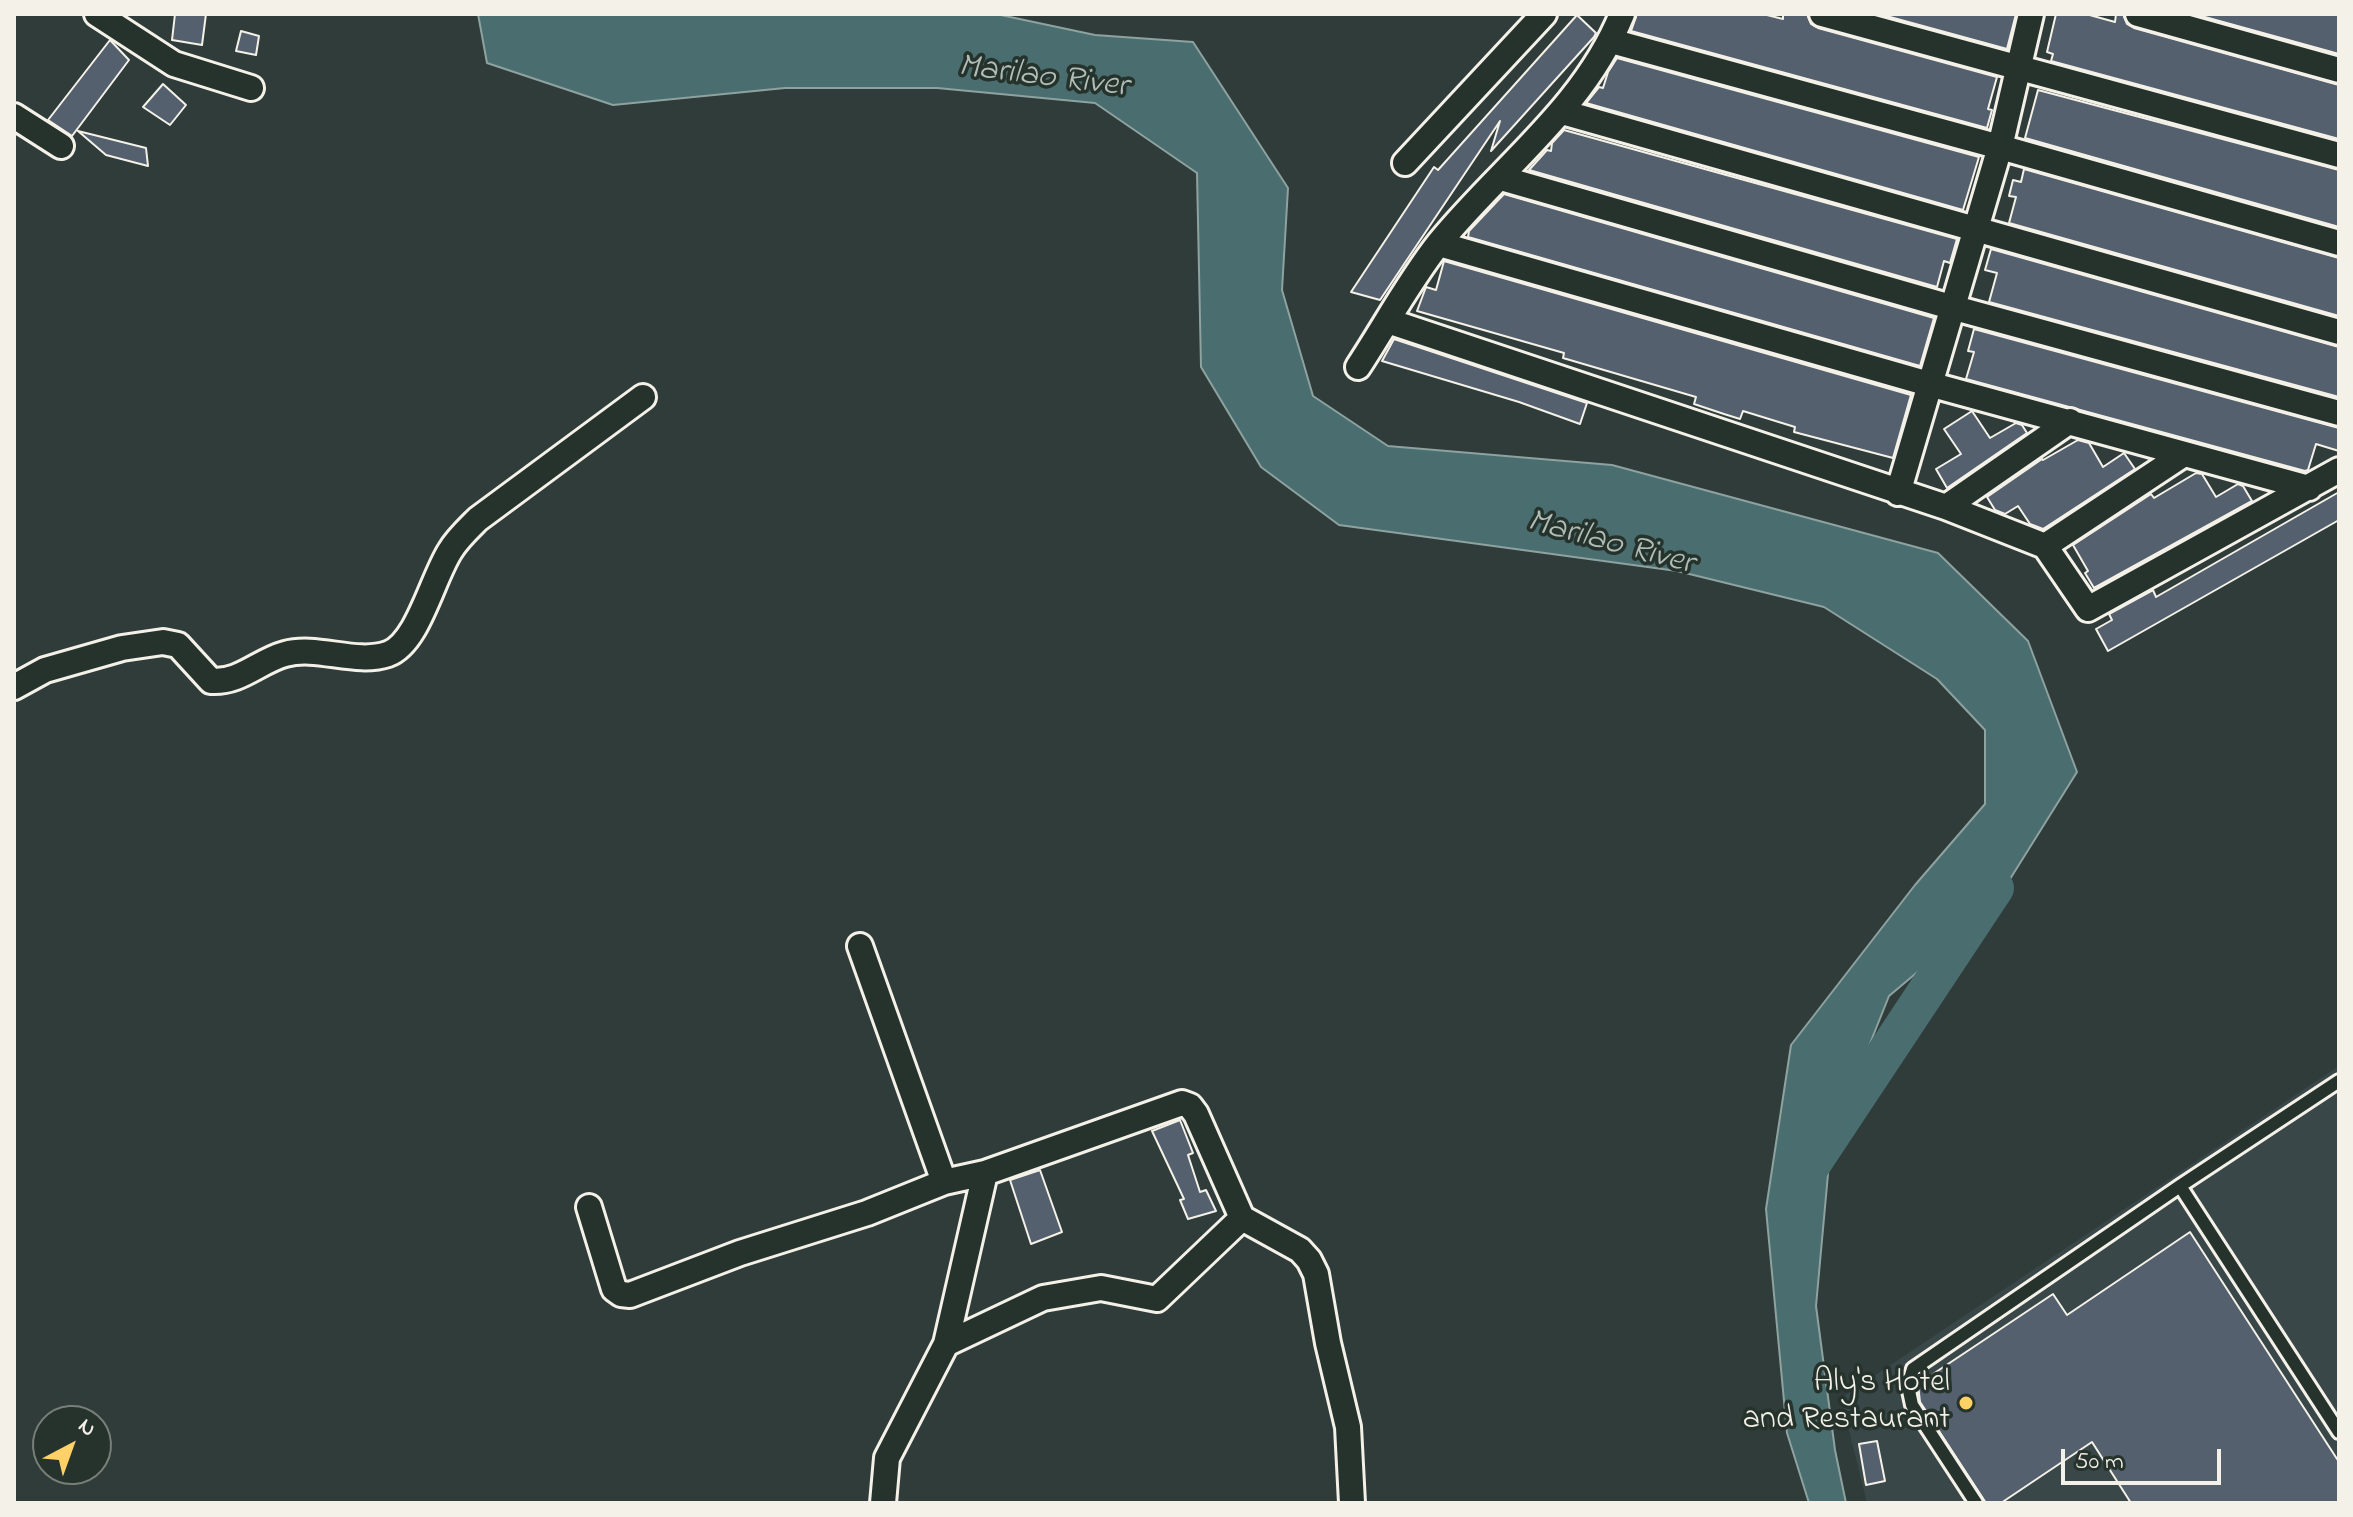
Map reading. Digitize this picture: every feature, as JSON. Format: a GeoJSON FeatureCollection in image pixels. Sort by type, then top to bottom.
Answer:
{"type":"FeatureCollection","features":[{"type":"Feature","properties":{"kind":"street"},"geometry":{"type":"LineString","coordinates":[[97,14],[174,64],[251,88]]}},
{"type":"Feature","properties":{"kind":"street"},"geometry":{"type":"LineString","coordinates":[[1405,163],[1544,14]]}},
{"type":"Feature","properties":{"kind":"street"},"geometry":{"type":"LineString","coordinates":[[1358,367],[1439,244],[1562,112],[1611,41],[1622,14]]}},
{"type":"Feature","properties":{"kind":"street"},"geometry":{"type":"LineString","coordinates":[[1822,14],[2339,155]]}},
{"type":"Feature","properties":{"kind":"street"},"geometry":{"type":"LineString","coordinates":[[1898,493],[2000,147],[2031,14]]}},
{"type":"Feature","properties":{"kind":"street"},"geometry":{"type":"LineString","coordinates":[[2138,14],[2339,70]]}},
{"type":"Feature","properties":{"kind":"street"},"geometry":{"type":"LineString","coordinates":[[1611,41],[2339,243]]}},
{"type":"Feature","properties":{"kind":"street"},"geometry":{"type":"LineString","coordinates":[[1562,112],[2339,332]]}},
{"type":"Feature","properties":{"kind":"street"},"geometry":{"type":"LineString","coordinates":[[14,116],[61,146]]}},
{"type":"Feature","properties":{"kind":"street"},"geometry":{"type":"LineString","coordinates":[[1501,178],[1951,307],[2339,413]]}},
{"type":"Feature","properties":{"kind":"street"},"geometry":{"type":"LineString","coordinates":[[1439,244],[1929,384],[2309,488]]}},
{"type":"Feature","properties":{"kind":"street"},"geometry":{"type":"LineString","coordinates":[[1388,321],[1946,507],[2045,546],[2088,609],[2339,470]]}},
{"type":"Feature","properties":{"kind":"street"},"geometry":{"type":"LineString","coordinates":[[14,687],[45,670],[122,648],[163,642],[178,645],[211,681],[235,678],[284,654],[300,652],[370,657],[388,654],[411,637],[429,590],[450,551],[465,532],[478,519],[643,397]]}},
{"type":"Feature","properties":{"kind":"street"},"geometry":{"type":"LineString","coordinates":[[1946,507],[2070,421]]}},
{"type":"Feature","properties":{"kind":"street"},"geometry":{"type":"LineString","coordinates":[[2045,546],[2184,454]]}},
{"type":"Feature","properties":{"kind":"street"},"geometry":{"type":"LineString","coordinates":[[860,946],[944,1182]]}},
{"type":"Feature","properties":{"kind":"street"},"geometry":{"type":"LineString","coordinates":[[589,1207],[614,1289],[630,1295],[740,1253],[867,1213],[944,1182],[985,1173],[1182,1103],[1190,1106],[1242,1218],[1300,1250],[1316,1274],[1348,1427],[1352,1503]]}},
{"type":"Feature","properties":{"kind":"street"},"geometry":{"type":"LineString","coordinates":[[883,1503],[887,1458],[946,1344],[985,1173]]}},
{"type":"Feature","properties":{"kind":"street"},"geometry":{"type":"LineString","coordinates":[[946,1344],[1055,1295],[1101,1288],[1157,1299],[1242,1218]]}},
{"type":"Feature","properties":{"kind":"lane"},"geometry":{"type":"LineString","coordinates":[[1976,1503],[1912,1405],[1908,1386],[1913,1369],[2339,1081]]}},
{"type":"Feature","properties":{"kind":"lane"},"geometry":{"type":"LineString","coordinates":[[2180,1186],[2339,1432]]}},
{"type":"Feature","properties":{"kind":"shaded area"},"geometry":{"type":"Polygon","coordinates":[[[2339,1066],[2339,1503],[1867,1503],[1841,1398],[2339,1066]]]}},
{"type":"Feature","properties":{"kind":"water"},"geometry":{"type":"Polygon","coordinates":[[[478,14],[996,14],[1095,35],[1193,42],[1288,188],[1282,290],[1313,396],[1388,446],[1612,465],[1938,553],[2028,641],[2077,772],[1990,911],[1889,996],[1831,1141],[1816,1306],[1835,1450],[1846,1503],[1809,1503],[1787,1433],[1766,1209],[1791,1045],[1915,885],[1985,804],[1985,730],[1937,679],[1824,607],[1677,571],[1339,525],[1261,467],[1201,367],[1197,173],[1095,103],[937,88],[785,88],[613,105],[487,63],[478,14]]]}},
{"type":"Feature","properties":{"kind":"building"},"geometry":{"type":"Polygon","coordinates":[[[175,14],[206,14],[202,45],[172,40],[175,14]]]}},
{"type":"Feature","properties":{"kind":"building"},"geometry":{"type":"Polygon","coordinates":[[[1637,14],[1763,14],[1783,19],[1783,14],[1807,14],[1811,24],[1818,28],[1997,77],[1988,109],[1992,110],[1987,128],[1631,31],[1637,14]]]}},
{"type":"Feature","properties":{"kind":"building"},"geometry":{"type":"Polygon","coordinates":[[[1879,14],[2016,14],[2007,49],[1879,14]]]}},
{"type":"Feature","properties":{"kind":"building"},"geometry":{"type":"Polygon","coordinates":[[[2056,14],[2086,14],[2115,22],[2116,14],[2123,14],[2127,24],[2134,28],[2339,85],[2339,139],[2051,61],[2053,54],[2047,52],[2056,14]]]}},
{"type":"Feature","properties":{"kind":"building"},"geometry":{"type":"Polygon","coordinates":[[[2194,14],[2339,14],[2339,54],[2194,14]]]}},
{"type":"Feature","properties":{"kind":"building"},"geometry":{"type":"Polygon","coordinates":[[[1577,15],[1596,33],[1594,37],[1491,151],[1500,121],[1380,300],[1351,292],[1434,167],[1438,170],[1577,15]]]}},
{"type":"Feature","properties":{"kind":"building"},"geometry":{"type":"Polygon","coordinates":[[[241,31],[259,36],[256,55],[236,51],[241,31]]]}},
{"type":"Feature","properties":{"kind":"building"},"geometry":{"type":"Polygon","coordinates":[[[110,40],[129,60],[72,136],[48,120],[110,40]]]}},
{"type":"Feature","properties":{"kind":"building"},"geometry":{"type":"Polygon","coordinates":[[[1617,58],[1979,157],[1963,210],[1586,103],[1599,87],[1603,88],[1617,58]]]}},
{"type":"Feature","properties":{"kind":"building"},"geometry":{"type":"Polygon","coordinates":[[[163,84],[186,105],[170,125],[143,107],[163,84]]]}},
{"type":"Feature","properties":{"kind":"building"},"geometry":{"type":"Polygon","coordinates":[[[2038,90],[2339,170],[2339,227],[2025,138],[2038,90]]]}},
{"type":"Feature","properties":{"kind":"building"},"geometry":{"type":"Polygon","coordinates":[[[1564,130],[1957,239],[1950,263],[1944,261],[1937,287],[1529,170],[1547,150],[1551,151],[1552,143],[1564,130]]]}},
{"type":"Feature","properties":{"kind":"building"},"geometry":{"type":"Polygon","coordinates":[[[78,131],[146,148],[148,166],[106,155],[78,131]]]}},
{"type":"Feature","properties":{"kind":"building"},"geometry":{"type":"Polygon","coordinates":[[[2024,169],[2339,258],[2339,316],[2009,223],[2016,197],[2009,196],[2013,180],[2021,182],[2024,169]]]}},
{"type":"Feature","properties":{"kind":"building"},"geometry":{"type":"Polygon","coordinates":[[[1504,194],[1934,318],[1920,366],[1468,237],[1469,231],[1504,194]]]}},
{"type":"Feature","properties":{"kind":"building"},"geometry":{"type":"Polygon","coordinates":[[[1991,249],[2339,347],[2339,397],[1989,302],[1997,273],[1985,270],[1991,249]]]}},
{"type":"Feature","properties":{"kind":"building"},"geometry":{"type":"Polygon","coordinates":[[[1444,261],[1911,395],[1893,458],[1794,432],[1795,427],[1743,411],[1740,419],[1694,404],[1696,397],[1563,358],[1564,353],[1417,311],[1426,287],[1436,290],[1444,261]]]}},
{"type":"Feature","properties":{"kind":"building"},"geometry":{"type":"Polygon","coordinates":[[[1974,329],[2339,428],[2339,451],[2316,444],[2308,470],[2305,471],[1966,379],[1974,352],[1968,351],[1974,329]]]}},
{"type":"Feature","properties":{"kind":"building"},"geometry":{"type":"Polygon","coordinates":[[[1394,339],[1587,403],[1580,424],[1519,402],[1382,361],[1394,339]]]}},
{"type":"Feature","properties":{"kind":"building"},"geometry":{"type":"Polygon","coordinates":[[[1972,411],[1990,438],[2016,423],[2022,425],[2027,433],[1947,488],[1936,469],[1961,454],[1944,429],[1972,411]]]}},
{"type":"Feature","properties":{"kind":"building"},"geometry":{"type":"Polygon","coordinates":[[[2078,440],[2089,443],[2103,467],[2124,453],[2135,469],[2043,529],[2030,524],[2018,506],[2005,514],[1995,510],[1987,497],[2042,459],[2078,440]]]}},
{"type":"Feature","properties":{"kind":"building"},"geometry":{"type":"Polygon","coordinates":[[[2196,473],[2202,474],[2216,497],[2238,484],[2243,486],[2252,501],[2094,588],[2073,545],[2151,494],[2154,498],[2196,473]]]}},
{"type":"Feature","properties":{"kind":"building"},"geometry":{"type":"Polygon","coordinates":[[[2339,492],[2339,520],[2108,651],[2096,629],[2112,620],[2109,614],[2153,590],[2156,597],[2339,492]]]}},
{"type":"Feature","properties":{"kind":"building"},"geometry":{"type":"Polygon","coordinates":[[[1180,1120],[1193,1153],[1188,1155],[1200,1192],[1206,1190],[1216,1211],[1188,1219],[1180,1200],[1184,1199],[1152,1131],[1180,1120]]]}},
{"type":"Feature","properties":{"kind":"building"},"geometry":{"type":"Polygon","coordinates":[[[1040,1170],[1062,1232],[1031,1244],[1010,1180],[1040,1170]]]}},
{"type":"Feature","properties":{"kind":"building"},"geometry":{"type":"Polygon","coordinates":[[[2190,1232],[2339,1462],[2339,1503],[2131,1503],[2092,1442],[2001,1503],[1986,1503],[1920,1402],[1918,1384],[2053,1294],[2067,1315],[2190,1232]]]}},
{"type":"Feature","properties":{"kind":"building"},"geometry":{"type":"Polygon","coordinates":[[[1877,1441],[1885,1481],[1866,1485],[1859,1444],[1877,1441]]]}},
{"type":"Feature","properties":{"kind":"waterway","name":"Marilao River"},"geometry":{"type":"LineString","coordinates":[[1810,1167],[1995,888]]}},
{"type":"Feature","properties":{"kind":"place","name":"Aly's Hotel and Restaurant"},"geometry":{"type":"Point","coordinates":[1966,1403]}}]}
